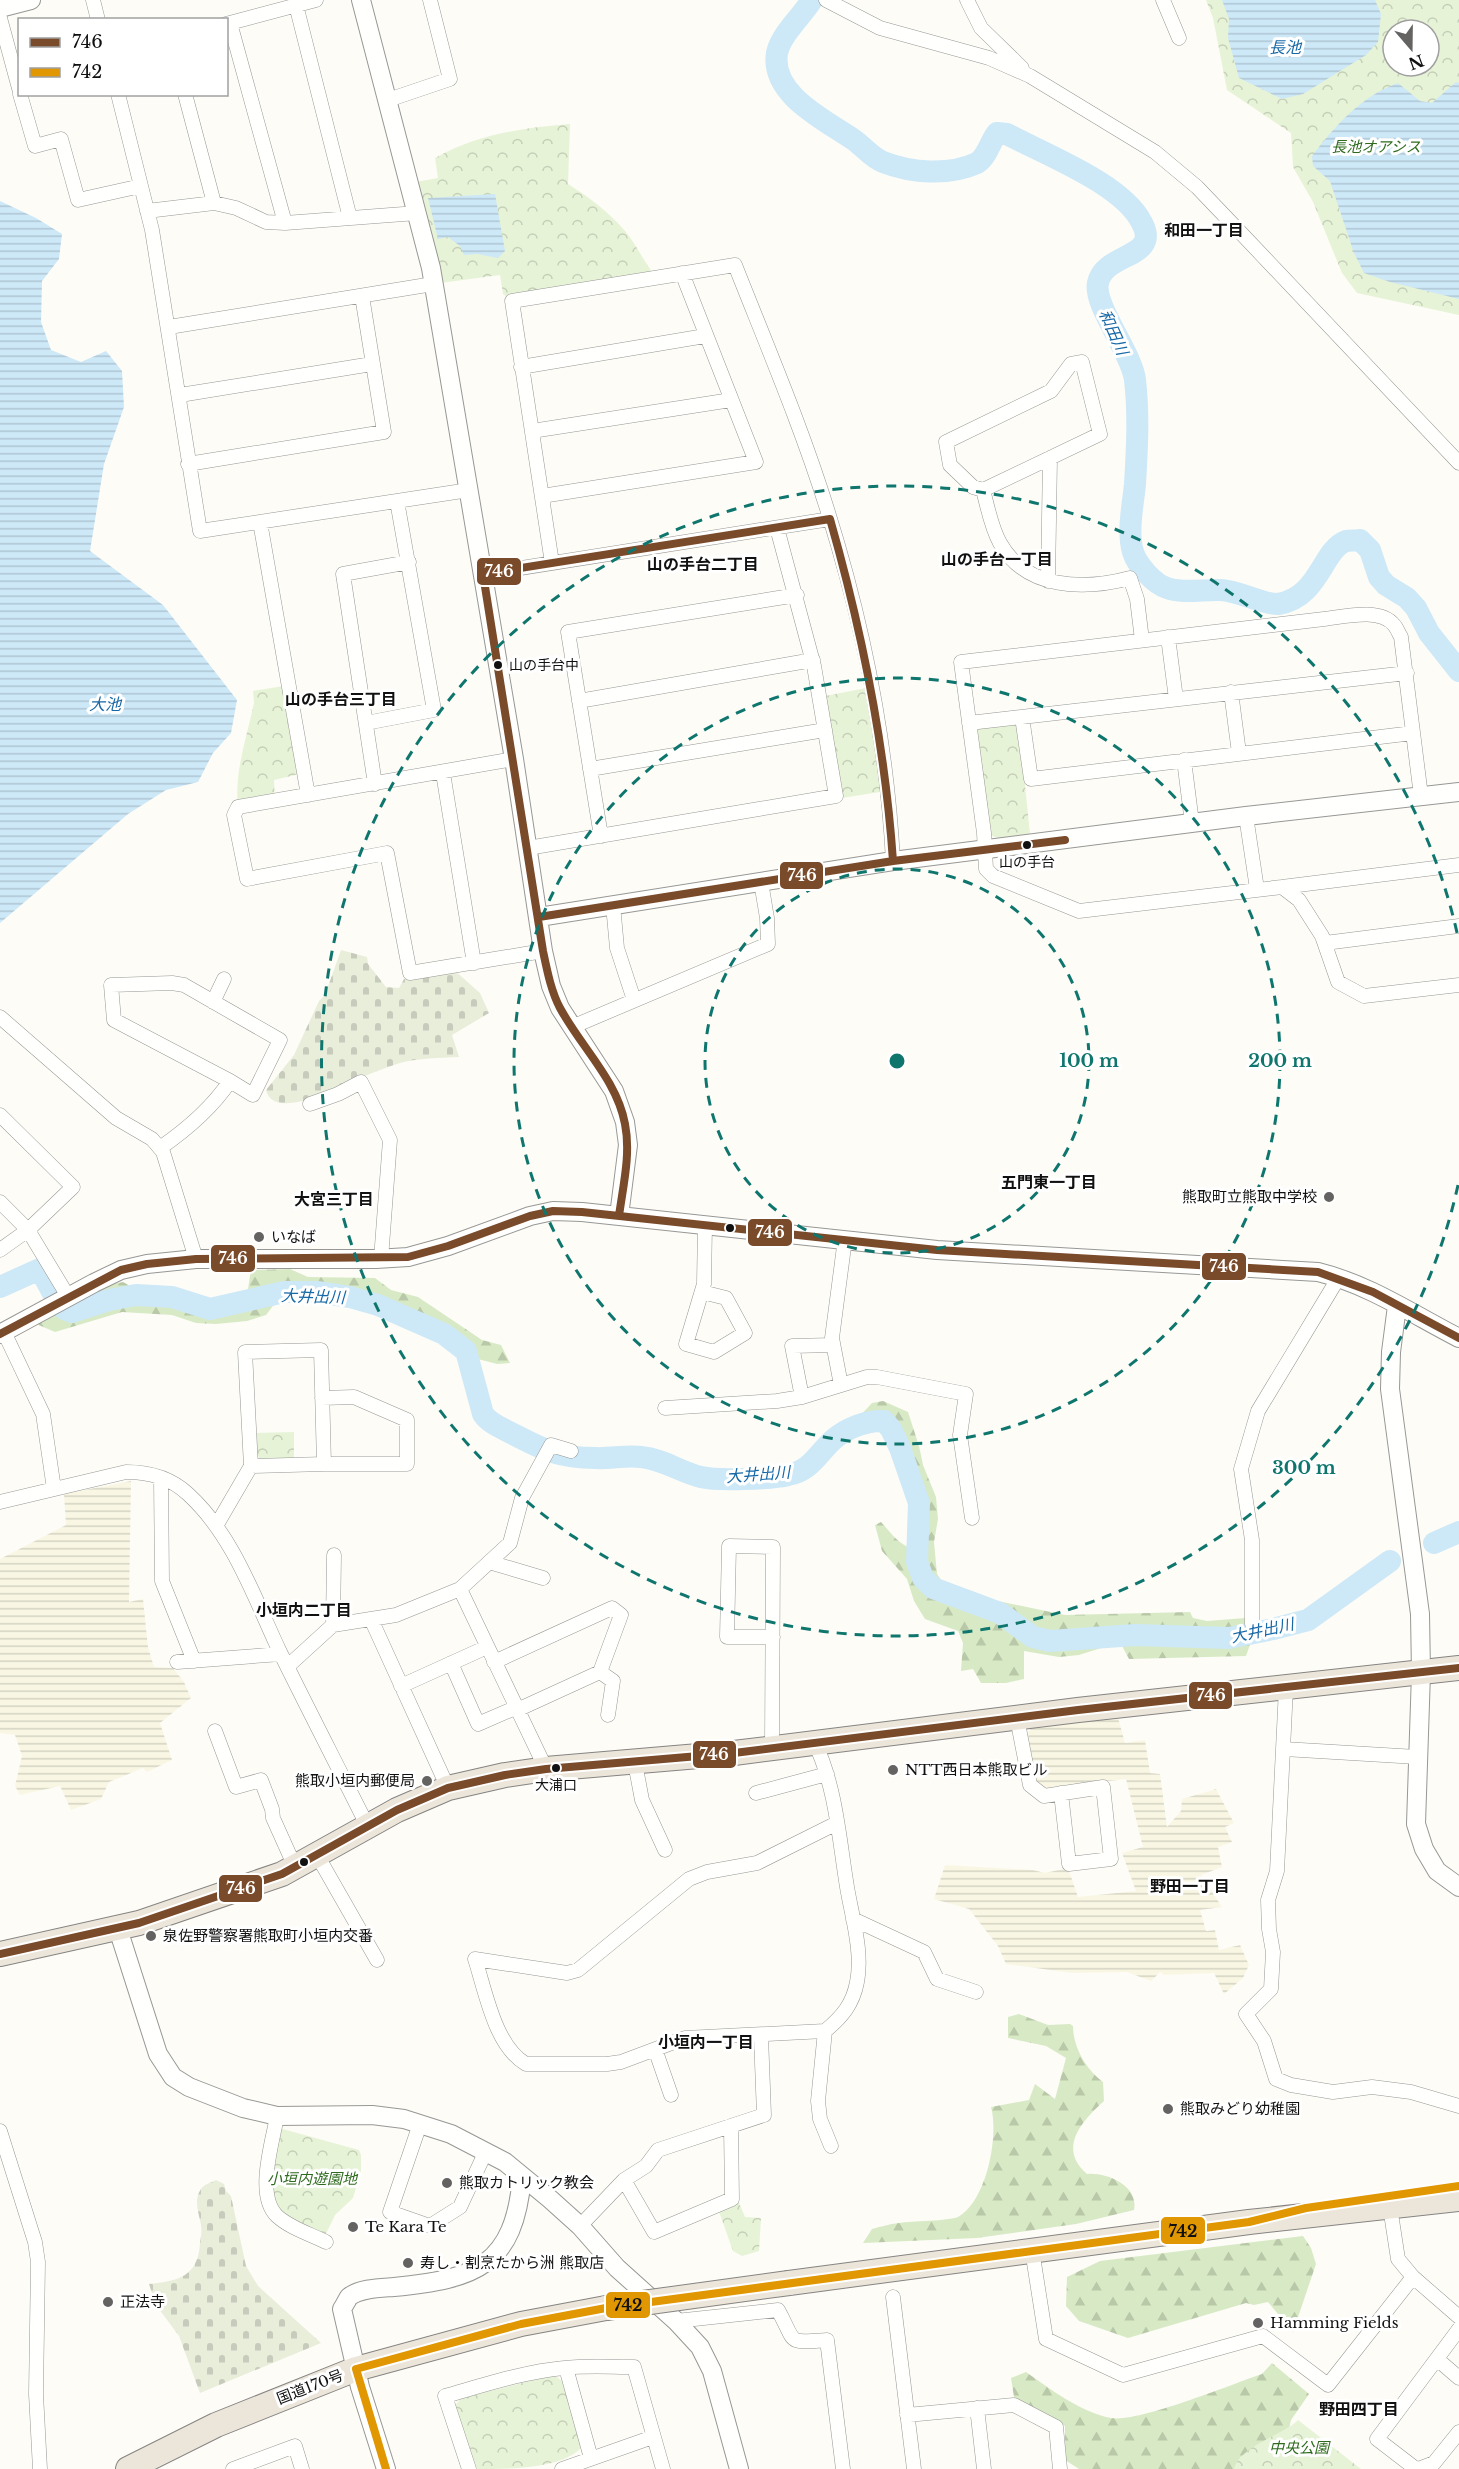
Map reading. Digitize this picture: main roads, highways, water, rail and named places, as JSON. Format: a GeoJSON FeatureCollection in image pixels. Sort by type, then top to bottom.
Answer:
{"type":"FeatureCollection","features":[{"type":"Feature","properties":{"kind":"highway"},"geometry":{"type":"LineString","coordinates":[[0,1953],[118,1929],[263,1881],[295,1868],[367,1825],[448,1788],[546,1769],[635,1763],[1459,1668]]}},
{"type":"Feature","properties":{"kind":"highway","name":"国道170号"},"geometry":{"type":"LineString","coordinates":[[1249,2222],[1306,2208],[1459,2186]]}},
{"type":"Feature","properties":{"kind":"highway","name":"国道170号"},"geometry":{"type":"LineString","coordinates":[[128,2469],[216,2425],[356,2369],[521,2324],[606,2308],[1032,2250],[1249,2222],[1459,2199]]}},
{"type":"Feature","properties":{"kind":"water","name":"長池"},"geometry":{"type":"Polygon","coordinates":[[[1222,0],[1375,0],[1381,14],[1378,42],[1366,55],[1303,94],[1282,99],[1239,78],[1228,38],[1229,19],[1222,0]]]}},
{"type":"Feature","properties":{"kind":"water"},"geometry":{"type":"Polygon","coordinates":[[[1456,82],[1459,83],[1459,299],[1390,282],[1364,273],[1354,253],[1330,181],[1313,166],[1312,156],[1350,113],[1385,89],[1398,83],[1420,101],[1432,103],[1456,82]]]}},
{"type":"Feature","properties":{"kind":"water"},"geometry":{"type":"Polygon","coordinates":[[[495,194],[505,251],[498,258],[477,254],[464,255],[460,246],[448,237],[438,239],[428,198],[495,194]]]}},
{"type":"Feature","properties":{"kind":"water","name":"大池"},"geometry":{"type":"Polygon","coordinates":[[[0,201],[36,218],[62,234],[59,259],[42,281],[41,322],[51,350],[81,362],[106,351],[122,371],[124,407],[104,464],[90,551],[163,605],[237,700],[231,733],[213,753],[198,782],[166,790],[128,814],[0,923],[0,201]]]}},
{"type":"Feature","properties":{"kind":"waterway","name":"和田川"},"geometry":{"type":"LineString","coordinates":[[812,0],[779,46],[777,68],[782,82],[803,105],[854,140],[875,158],[894,166],[918,171],[954,170],[977,163],[997,133],[1007,134],[1101,183],[1132,209],[1142,223],[1146,235],[1144,243],[1138,250],[1102,273],[1098,283],[1098,292],[1101,304],[1127,357],[1135,380],[1137,446],[1130,536],[1135,557],[1147,573],[1157,583],[1173,590],[1228,591],[1278,604],[1292,600],[1303,593],[1338,546],[1346,541],[1360,540],[1370,550],[1379,577],[1386,585],[1407,598],[1416,608],[1429,633],[1459,671]]}},
{"type":"Feature","properties":{"kind":"waterway","name":"大井出川"},"geometry":{"type":"LineString","coordinates":[[0,1287],[40,1269],[55,1297]]}},
{"type":"Feature","properties":{"kind":"waterway","name":"大井出川"},"geometry":{"type":"LineString","coordinates":[[64,1309],[72,1312],[109,1300],[136,1295],[172,1297],[210,1309],[284,1292],[317,1292],[350,1297],[378,1305],[444,1334],[466,1351],[483,1414],[493,1423],[524,1440],[552,1452],[582,1458],[649,1458],[701,1477],[758,1478],[796,1473],[808,1466],[845,1431],[864,1423],[884,1421],[891,1429],[900,1448],[919,1503],[917,1562],[923,1578],[933,1588],[1000,1613],[1033,1637],[1050,1641],[1135,1635],[1229,1638],[1273,1629],[1308,1620],[1390,1561]]}},
{"type":"Feature","properties":{"kind":"waterway","name":"大井出川"},"geometry":{"type":"LineString","coordinates":[[1434,1543],[1459,1532]]}},
{"type":"Feature","properties":{"kind":"place","name":"山の手台中"},"geometry":{"type":"Point","coordinates":[498,665]}},
{"type":"Feature","properties":{"kind":"place","name":"山の手台"},"geometry":{"type":"Point","coordinates":[1027,845]}},
{"type":"Feature","properties":{"kind":"place","name":"熊取町立熊取中学校"},"geometry":{"type":"Point","coordinates":[1329,1197]}},
{"type":"Feature","properties":{"kind":"place","name":"いなば"},"geometry":{"type":"Point","coordinates":[259,1237]}},
{"type":"Feature","properties":{"kind":"place","name":"大浦口"},"geometry":{"type":"Point","coordinates":[556,1768]}},
{"type":"Feature","properties":{"kind":"place","name":"NTT西日本熊取ビル"},"geometry":{"type":"Point","coordinates":[893,1770]}},
{"type":"Feature","properties":{"kind":"place","name":"熊取小垣内郵便局"},"geometry":{"type":"Point","coordinates":[427,1781]}},
{"type":"Feature","properties":{"kind":"place","name":"泉佐野警察署熊取町小垣内交番"},"geometry":{"type":"Point","coordinates":[151,1936]}},
{"type":"Feature","properties":{"kind":"place","name":"熊取みどり幼稚園"},"geometry":{"type":"Point","coordinates":[1168,2109]}},
{"type":"Feature","properties":{"kind":"place","name":"熊取カトリック教会"},"geometry":{"type":"Point","coordinates":[447,2183]}},
{"type":"Feature","properties":{"kind":"place","name":"Te Kara Te"},"geometry":{"type":"Point","coordinates":[353,2227]}},
{"type":"Feature","properties":{"kind":"place","name":"寿し・割烹たから洲 熊取店"},"geometry":{"type":"Point","coordinates":[408,2263]}},
{"type":"Feature","properties":{"kind":"place","name":"正法寺"},"geometry":{"type":"Point","coordinates":[108,2302]}},
{"type":"Feature","properties":{"kind":"place","name":"Hamming Fields"},"geometry":{"type":"Point","coordinates":[1258,2323]}},
{"type":"Feature","properties":{"kind":"district","name":"和田一丁目"},"geometry":{"type":"Point","coordinates":[1204,230]}},
{"type":"Feature","properties":{"kind":"district","name":"山の手台一丁目"},"geometry":{"type":"Point","coordinates":[997,559]}},
{"type":"Feature","properties":{"kind":"district","name":"山の手台二丁目"},"geometry":{"type":"Point","coordinates":[703,564]}},
{"type":"Feature","properties":{"kind":"district","name":"山の手台三丁目"},"geometry":{"type":"Point","coordinates":[341,699]}},
{"type":"Feature","properties":{"kind":"district","name":"五門東一丁目"},"geometry":{"type":"Point","coordinates":[1049,1182]}},
{"type":"Feature","properties":{"kind":"district","name":"大宮三丁目"},"geometry":{"type":"Point","coordinates":[334,1199]}},
{"type":"Feature","properties":{"kind":"district","name":"小垣内二丁目"},"geometry":{"type":"Point","coordinates":[304,1610]}},
{"type":"Feature","properties":{"kind":"district","name":"野田一丁目"},"geometry":{"type":"Point","coordinates":[1190,1886]}},
{"type":"Feature","properties":{"kind":"district","name":"小垣内一丁目"},"geometry":{"type":"Point","coordinates":[706,2042]}},
{"type":"Feature","properties":{"kind":"district","name":"野田四丁目"},"geometry":{"type":"Point","coordinates":[1359,2409]}},
{"type":"Feature","properties":{"kind":"park label","name":"長池オアシス"},"geometry":{"type":"Point","coordinates":[1376,147]}},
{"type":"Feature","properties":{"kind":"park label","name":"小垣内遊園地"},"geometry":{"type":"Point","coordinates":[312,2179]}},
{"type":"Feature","properties":{"kind":"park label","name":"中央公園"},"geometry":{"type":"Point","coordinates":[1299,2448]}}]}
